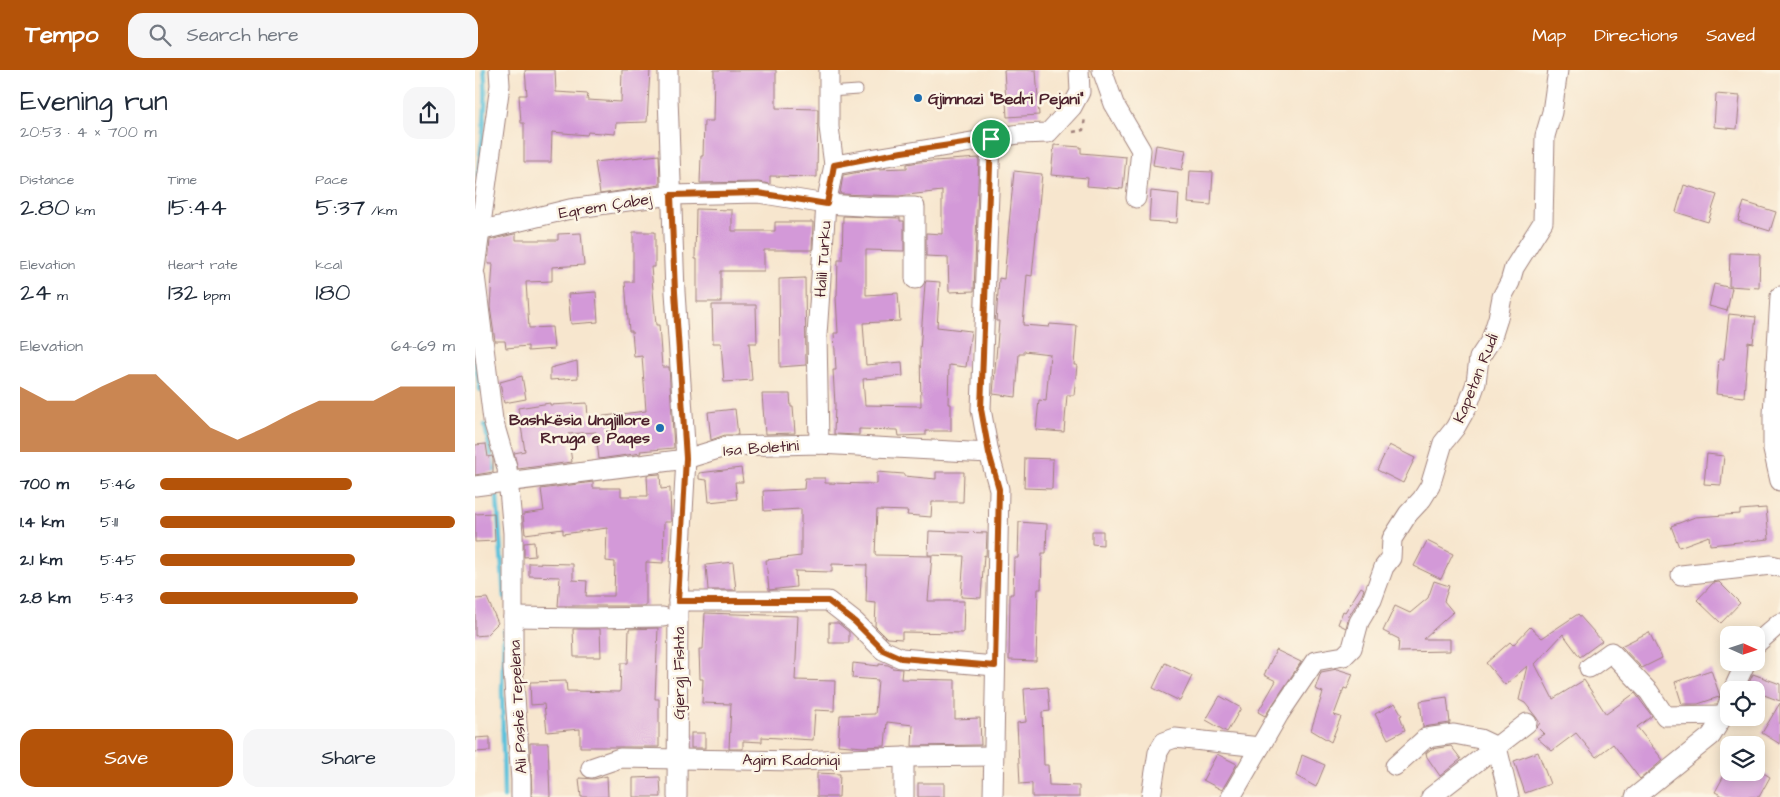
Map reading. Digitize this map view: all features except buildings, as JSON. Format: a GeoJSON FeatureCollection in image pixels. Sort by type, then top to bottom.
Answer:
{"type":"FeatureCollection","features":[{"type":"Feature","properties":{"kind":"street"},"geometry":{"type":"LineString","coordinates":[[475,268],[478,231],[499,86],[499,70]]}},
{"type":"Feature","properties":{"kind":"street","name":"Gjergj Fishta"},"geometry":{"type":"LineString","coordinates":[[669,70],[675,292],[686,458],[678,601],[677,797]]}},
{"type":"Feature","properties":{"kind":"street"},"geometry":{"type":"LineString","coordinates":[[827,204],[834,165],[829,127],[829,70]]}},
{"type":"Feature","properties":{"kind":"street"},"geometry":{"type":"LineString","coordinates":[[834,165],[902,152],[1019,134],[1048,133],[1072,107],[1080,92],[1079,70]]}},
{"type":"Feature","properties":{"kind":"street"},"geometry":{"type":"LineString","coordinates":[[1102,70],[1114,104],[1141,150],[1136,198]]}},
{"type":"Feature","properties":{"kind":"street","name":"Kapetan Rudi"},"geometry":{"type":"LineString","coordinates":[[1231,797],[1279,714],[1315,661],[1344,656],[1352,648],[1359,622],[1372,600],[1384,566],[1391,558],[1392,539],[1408,514],[1422,499],[1430,486],[1443,443],[1455,428],[1468,405],[1476,384],[1479,358],[1491,340],[1499,318],[1502,297],[1510,282],[1514,268],[1543,222],[1545,136],[1553,112],[1558,70]]}},
{"type":"Feature","properties":{"kind":"street"},"geometry":{"type":"LineString","coordinates":[[991,139],[981,409],[989,453],[999,489],[993,797]]}},
{"type":"Feature","properties":{"kind":"street","name":"Eqrem Çabej"},"geometry":{"type":"LineString","coordinates":[[478,231],[569,208],[671,195],[758,193],[827,204]]}},
{"type":"Feature","properties":{"kind":"street","name":"Halil Turku"},"geometry":{"type":"LineString","coordinates":[[819,444],[817,335],[827,204],[915,207],[915,279]]}},
{"type":"Feature","properties":{"kind":"street","name":"Ali Pashë Tepelena"},"geometry":{"type":"LineString","coordinates":[[475,275],[493,420],[507,468],[513,533],[516,724],[521,797]]}},
{"type":"Feature","properties":{"kind":"street"},"geometry":{"type":"LineString","coordinates":[[1780,296],[1773,414],[1773,450],[1780,481]]}},
{"type":"Feature","properties":{"kind":"street","name":"Isa Boletini"},"geometry":{"type":"LineString","coordinates":[[475,486],[686,458],[728,446],[819,444],[989,453]]}},
{"type":"Feature","properties":{"kind":"street"},"geometry":{"type":"LineString","coordinates":[[1681,575],[1771,565],[1780,566]]}},
{"type":"Feature","properties":{"kind":"street"},"geometry":{"type":"LineString","coordinates":[[678,601],[828,601],[855,622],[883,650],[901,658],[995,666]]}},
{"type":"Feature","properties":{"kind":"street","name":"Ali Pashë Tepelena"},"geometry":{"type":"LineString","coordinates":[[513,617],[663,617]]}},
{"type":"Feature","properties":{"kind":"street"},"geometry":{"type":"LineString","coordinates":[[1765,636],[1780,623]]}},
{"type":"Feature","properties":{"kind":"street"},"geometry":{"type":"LineString","coordinates":[[1589,668],[1611,652],[1649,692],[1665,716],[1720,709]]}},
{"type":"Feature","properties":{"kind":"street"},"geometry":{"type":"LineString","coordinates":[[1635,797],[1711,736],[1720,719]]}},
{"type":"Feature","properties":{"kind":"street"},"geometry":{"type":"LineString","coordinates":[[1431,797],[1527,723]]}},
{"type":"Feature","properties":{"kind":"street"},"geometry":{"type":"LineString","coordinates":[[1395,766],[1426,738],[1453,734],[1479,739],[1497,748],[1509,797]]}},
{"type":"Feature","properties":{"kind":"street"},"geometry":{"type":"LineString","coordinates":[[1151,797],[1158,752],[1164,742],[1175,738],[1260,747]]}},
{"type":"Feature","properties":{"kind":"street","name":"Agim Radoniqi"},"geometry":{"type":"LineString","coordinates":[[591,768],[620,758],[796,761],[993,756]]}},
{"type":"Feature","properties":{"kind":"street"},"geometry":{"type":"LineString","coordinates":[[904,757],[904,797]]}},
{"type":"Feature","properties":{"kind":"lane"},"geometry":{"type":"LineString","coordinates":[[829,92],[859,90]]}},
{"type":"Feature","properties":{"kind":"waterway"},"geometry":{"type":"LineString","coordinates":[[478,176],[485,110],[484,70]]}},
{"type":"Feature","properties":{"kind":"waterway"},"geometry":{"type":"LineString","coordinates":[[475,352],[480,390]]}},
{"type":"Feature","properties":{"kind":"waterway"},"geometry":{"type":"LineString","coordinates":[[485,425],[494,470]]}},
{"type":"Feature","properties":{"kind":"waterway"},"geometry":{"type":"LineString","coordinates":[[497,496],[504,598]]}},
{"type":"Feature","properties":{"kind":"waterway"},"geometry":{"type":"LineString","coordinates":[[504,631],[502,690],[504,797]]}},
{"type":"Feature","properties":{"kind":"place","name":"Gjimnazi \"Bedri Pejani\""},"geometry":{"type":"Point","coordinates":[918,98]}},
{"type":"Feature","properties":{"kind":"place","name":"Bashkësia Ungjillore Rruga e Paqes"},"geometry":{"type":"Point","coordinates":[660,428]}},
{"type":"Feature","properties":{"kind":"route"},"geometry":{"type":"LineString","coordinates":[[991,139],[981,409],[989,453],[999,489],[999,562],[995,666],[901,658],[883,650],[855,622],[828,601],[678,601],[686,458],[675,292],[671,195],[758,193],[827,204],[834,165],[902,152],[991,139]]}}]}
